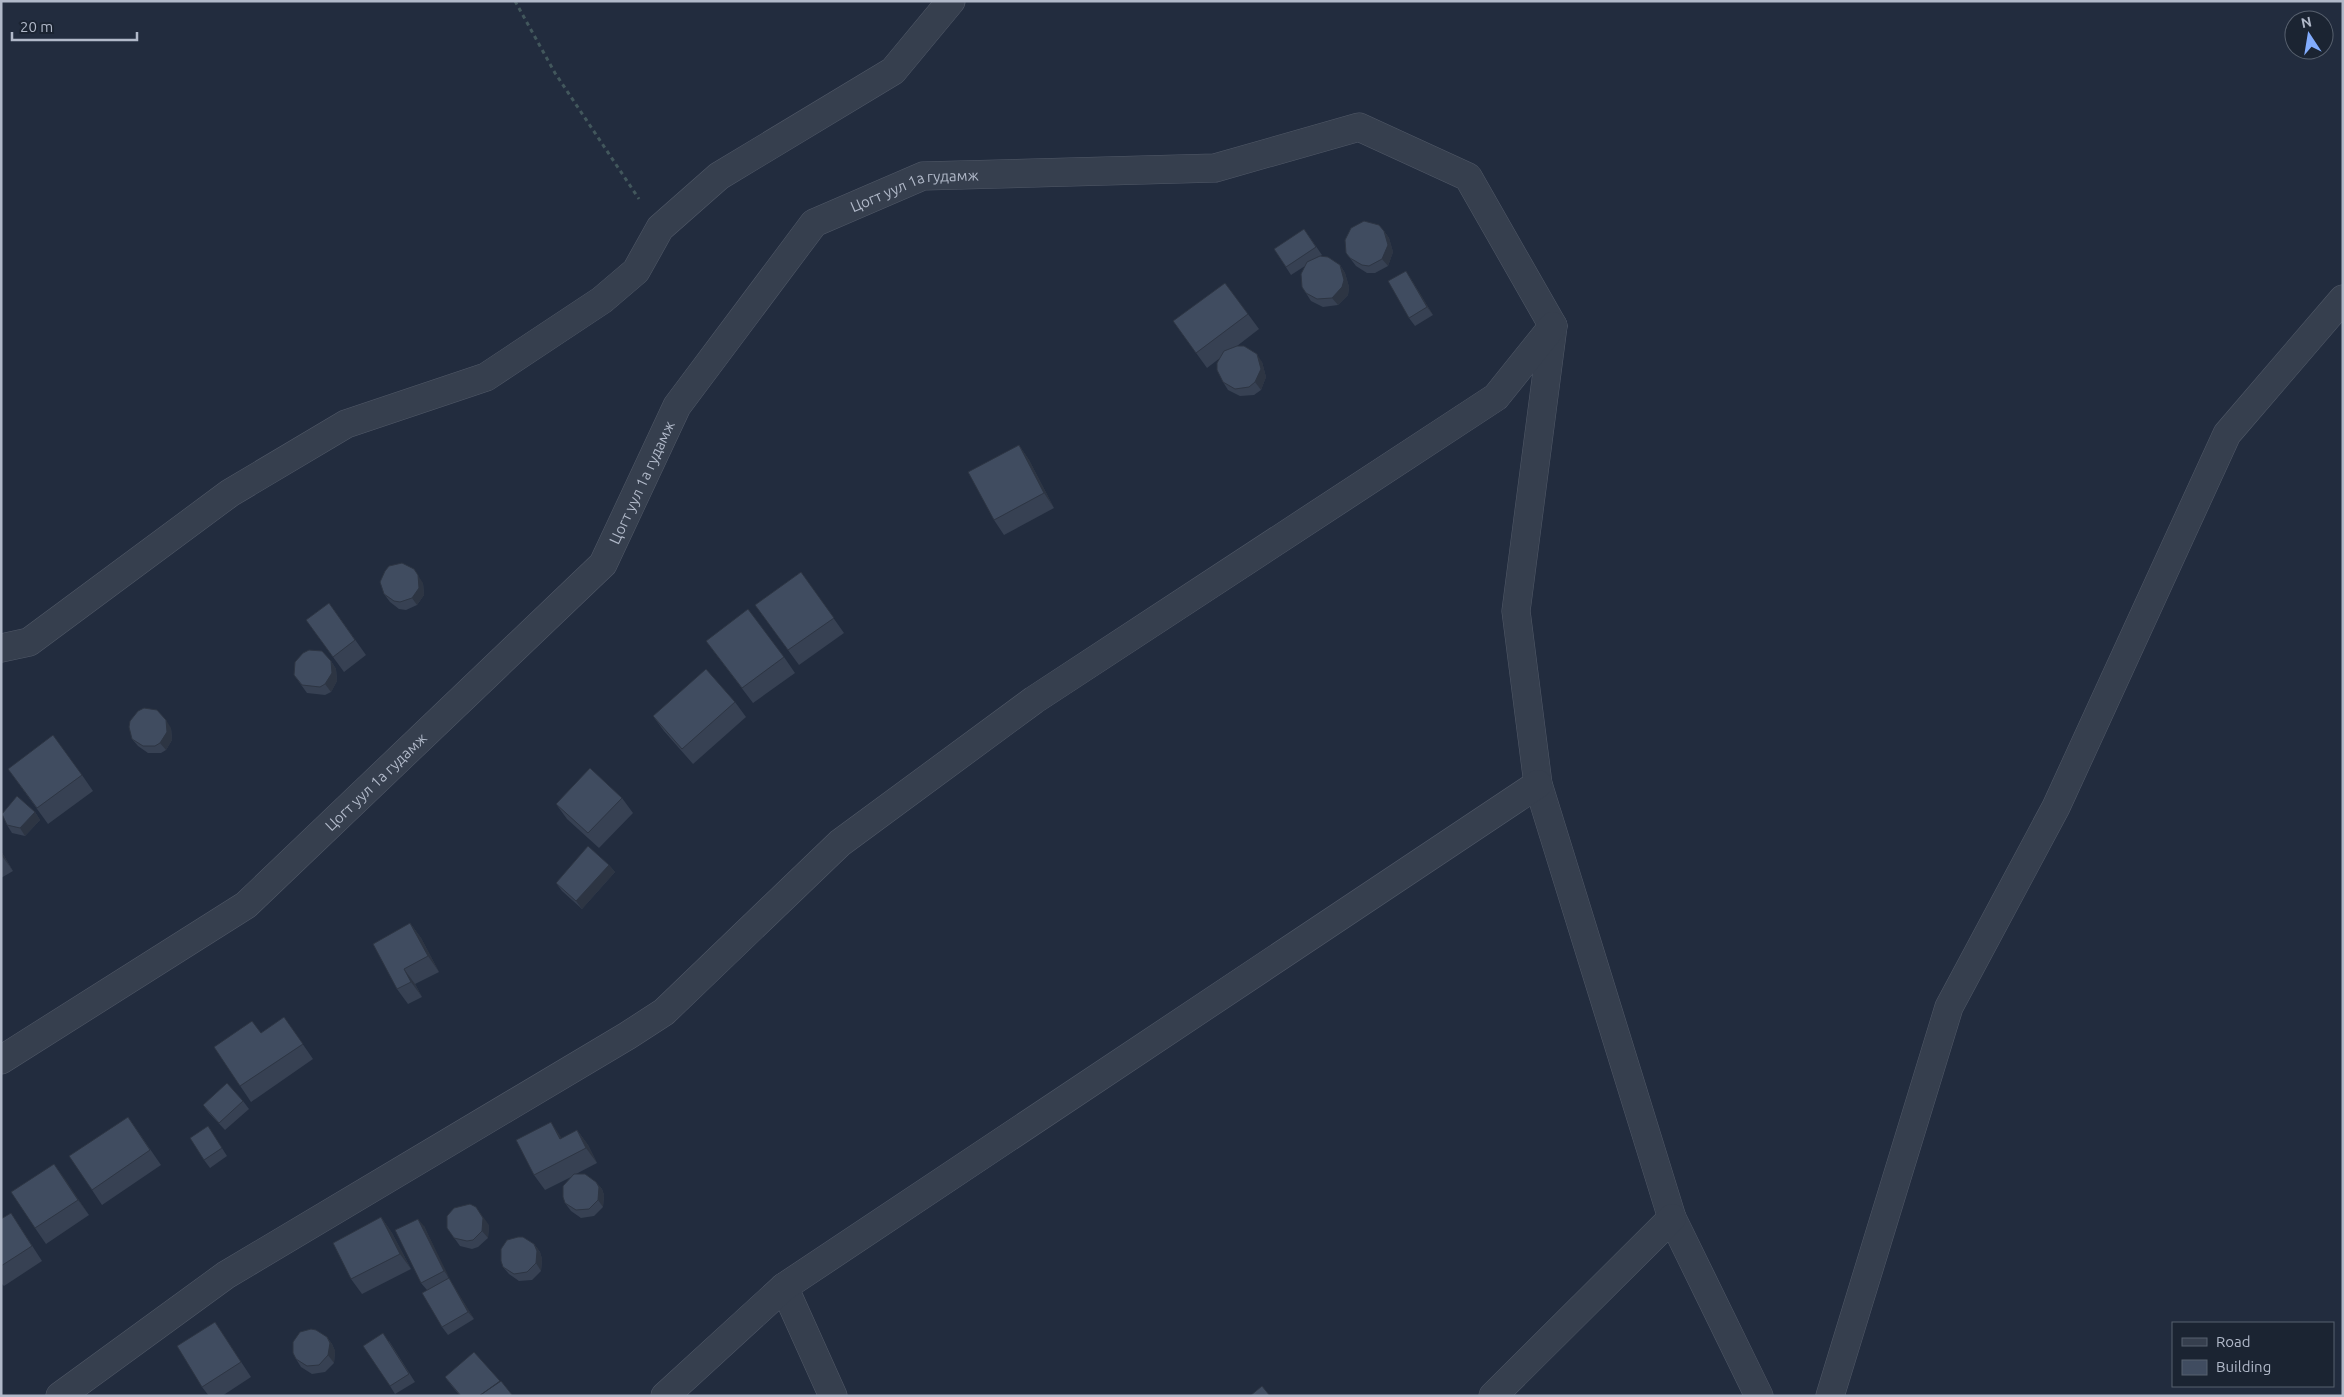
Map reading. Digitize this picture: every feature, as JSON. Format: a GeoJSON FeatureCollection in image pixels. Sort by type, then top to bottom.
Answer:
{"type":"FeatureCollection","features":[{"type":"Feature","properties":{"kind":"street"},"geometry":{"type":"LineString","coordinates":[[1,648],[29,642],[230,494],[346,424],[486,377],[602,300],[636,271],[660,228],[719,176],[894,71],[951,1]]}},
{"type":"Feature","properties":{"kind":"street","name":"Цогт уул 1а гудамж"},"geometry":{"type":"LineString","coordinates":[[1,1060],[246,905],[603,564],[677,406],[814,223],[924,176],[1215,168],[1358,127],[1468,177],[1553,326]]}},
{"type":"Feature","properties":{"kind":"street"},"geometry":{"type":"LineString","coordinates":[[1830,1396],[1949,1007],[2056,806],[2227,434],[2343,299]]}},
{"type":"Feature","properties":{"kind":"street"},"geometry":{"type":"LineString","coordinates":[[1553,326],[1516,611],[1538,784],[1672,1218],[1759,1396]]}},
{"type":"Feature","properties":{"kind":"street"},"geometry":{"type":"LineString","coordinates":[[60,1396],[226,1275],[619,1042],[664,1012],[840,843],[1034,700],[1496,397],[1553,326]]}},
{"type":"Feature","properties":{"kind":"street"},"geometry":{"type":"LineString","coordinates":[[665,1396],[784,1287],[1538,784]]}},
{"type":"Feature","properties":{"kind":"street"},"geometry":{"type":"LineString","coordinates":[[1493,1396],[1672,1218]]}},
{"type":"Feature","properties":{"kind":"street"},"geometry":{"type":"LineString","coordinates":[[784,1287],[833,1396]]}},
{"type":"Feature","properties":{"kind":"path"},"geometry":{"type":"LineString","coordinates":[[515,1],[560,81],[599,143],[660,228]]}},
{"type":"Feature","properties":{"kind":"building"},"geometry":{"type":"Polygon","coordinates":[[[1364,221],[1379,225],[1384,231],[1388,245],[1382,259],[1369,266],[1362,265],[1350,258],[1346,253],[1345,240],[1351,228],[1364,221]]]}},
{"type":"Feature","properties":{"kind":"building"},"geometry":{"type":"Polygon","coordinates":[[[1304,229],[1316,247],[1286,267],[1274,249],[1304,229]]]}},
{"type":"Feature","properties":{"kind":"building"},"geometry":{"type":"Polygon","coordinates":[[[1320,256],[1328,257],[1340,265],[1344,280],[1342,287],[1332,298],[1317,299],[1306,293],[1302,287],[1301,274],[1307,262],[1320,256]]]}},
{"type":"Feature","properties":{"kind":"building"},"geometry":{"type":"Polygon","coordinates":[[[1406,271],[1427,307],[1409,318],[1388,281],[1406,271]]]}},
{"type":"Feature","properties":{"kind":"building"},"geometry":{"type":"Polygon","coordinates":[[[1225,283],[1248,314],[1196,353],[1173,321],[1225,283]]]}},
{"type":"Feature","properties":{"kind":"building"},"geometry":{"type":"Polygon","coordinates":[[[1237,346],[1244,346],[1257,354],[1261,369],[1255,382],[1249,387],[1235,389],[1223,382],[1217,370],[1217,363],[1224,351],[1237,346]]]}},
{"type":"Feature","properties":{"kind":"building"},"geometry":{"type":"Polygon","coordinates":[[[1019,445],[1044,493],[994,520],[968,472],[1019,445]]]}},
{"type":"Feature","properties":{"kind":"building"},"geometry":{"type":"Polygon","coordinates":[[[402,563],[414,569],[418,575],[419,588],[412,598],[400,602],[394,601],[384,594],[380,582],[389,566],[402,563]]]}},
{"type":"Feature","properties":{"kind":"building"},"geometry":{"type":"Polygon","coordinates":[[[801,572],[834,618],[788,650],[755,605],[801,572]]]}},
{"type":"Feature","properties":{"kind":"building"},"geometry":{"type":"Polygon","coordinates":[[[329,603],[355,640],[333,657],[306,620],[329,603]]]}},
{"type":"Feature","properties":{"kind":"building"},"geometry":{"type":"Polygon","coordinates":[[[748,609],[784,657],[742,688],[706,641],[748,609]]]}},
{"type":"Feature","properties":{"kind":"building"},"geometry":{"type":"Polygon","coordinates":[[[309,650],[322,651],[331,661],[332,673],[325,684],[320,687],[302,685],[294,675],[295,662],[303,653],[309,650]]]}},
{"type":"Feature","properties":{"kind":"building"},"geometry":{"type":"Polygon","coordinates":[[[706,669],[735,702],[682,749],[653,716],[706,669]]]}},
{"type":"Feature","properties":{"kind":"building"},"geometry":{"type":"Polygon","coordinates":[[[144,708],[157,710],[166,720],[167,732],[160,743],[155,746],[143,746],[132,739],[129,727],[130,721],[138,711],[144,708]]]}},
{"type":"Feature","properties":{"kind":"building"},"geometry":{"type":"Polygon","coordinates":[[[53,735],[82,775],[37,808],[8,769],[53,735]]]}},
{"type":"Feature","properties":{"kind":"building"},"geometry":{"type":"Polygon","coordinates":[[[590,768],[622,798],[588,833],[556,804],[590,768]]]}},
{"type":"Feature","properties":{"kind":"building"},"geometry":{"type":"Polygon","coordinates":[[[17,796],[35,812],[20,828],[7,825],[2,814],[17,796]]]}},
{"type":"Feature","properties":{"kind":"building"},"geometry":{"type":"Polygon","coordinates":[[[588,846],[609,865],[576,901],[556,883],[588,846]]]}},
{"type":"Feature","properties":{"kind":"building"},"geometry":{"type":"Polygon","coordinates":[[[410,923],[428,956],[404,969],[411,982],[397,989],[373,944],[410,923]]]}},
{"type":"Feature","properties":{"kind":"building"},"geometry":{"type":"Polygon","coordinates":[[[284,1017],[303,1044],[240,1086],[214,1047],[252,1021],[261,1033],[284,1017]]]}},
{"type":"Feature","properties":{"kind":"building"},"geometry":{"type":"Polygon","coordinates":[[[227,1083],[243,1101],[219,1123],[203,1105],[227,1083]]]}},
{"type":"Feature","properties":{"kind":"building"},"geometry":{"type":"Polygon","coordinates":[[[128,1117],[150,1150],[92,1190],[69,1156],[128,1117]]]}},
{"type":"Feature","properties":{"kind":"building"},"geometry":{"type":"Polygon","coordinates":[[[551,1122],[560,1139],[577,1130],[586,1148],[534,1175],[516,1140],[551,1122]]]}},
{"type":"Feature","properties":{"kind":"building"},"geometry":{"type":"Polygon","coordinates":[[[208,1126],[222,1148],[204,1160],[190,1138],[208,1126]]]}},
{"type":"Feature","properties":{"kind":"building"},"geometry":{"type":"Polygon","coordinates":[[[54,1164],[78,1200],[35,1228],[11,1192],[54,1164]]]}},
{"type":"Feature","properties":{"kind":"building"},"geometry":{"type":"Polygon","coordinates":[[[574,1174],[585,1174],[596,1182],[599,1187],[598,1200],[589,1209],[576,1210],[565,1203],[563,1186],[574,1174]]]}},
{"type":"Feature","properties":{"kind":"building"},"geometry":{"type":"Polygon","coordinates":[[[470,1204],[476,1207],[483,1218],[482,1231],[473,1240],[467,1241],[454,1238],[447,1228],[447,1216],[454,1208],[470,1204]]]}},
{"type":"Feature","properties":{"kind":"building"},"geometry":{"type":"Polygon","coordinates":[[[11,1213],[32,1246],[1,1266],[1,1219],[11,1213]]]}},
{"type":"Feature","properties":{"kind":"building"},"geometry":{"type":"Polygon","coordinates":[[[381,1217],[400,1254],[351,1279],[333,1243],[381,1217]]]}},
{"type":"Feature","properties":{"kind":"building"},"geometry":{"type":"Polygon","coordinates":[[[418,1219],[444,1271],[421,1283],[395,1230],[418,1219]]]}},
{"type":"Feature","properties":{"kind":"building"},"geometry":{"type":"Polygon","coordinates":[[[523,1237],[534,1244],[537,1251],[536,1263],[527,1272],[514,1274],[503,1267],[501,1249],[507,1240],[523,1237]]]}},
{"type":"Feature","properties":{"kind":"building"},"geometry":{"type":"Polygon","coordinates":[[[449,1278],[468,1312],[442,1327],[422,1293],[449,1278]]]}},
{"type":"Feature","properties":{"kind":"building"},"geometry":{"type":"Polygon","coordinates":[[[215,1322],[241,1362],[202,1387],[177,1346],[215,1322]]]}},
{"type":"Feature","properties":{"kind":"building"},"geometry":{"type":"Polygon","coordinates":[[[311,1329],[327,1337],[330,1343],[328,1355],[319,1365],[307,1366],[296,1359],[293,1353],[293,1342],[300,1332],[311,1329]]]}},
{"type":"Feature","properties":{"kind":"building"},"geometry":{"type":"Polygon","coordinates":[[[383,1333],[409,1374],[390,1386],[363,1346],[383,1333]]]}},
{"type":"Feature","properties":{"kind":"building"},"geometry":{"type":"Polygon","coordinates":[[[474,1352],[500,1381],[479,1396],[461,1396],[445,1377],[474,1352]]]}},
{"type":"Feature","properties":{"kind":"building"},"geometry":{"type":"Polygon","coordinates":[[[501,1381],[513,1396],[479,1396],[501,1381]]]}},
{"type":"Feature","properties":{"kind":"building"},"geometry":{"type":"Polygon","coordinates":[[[1262,1386],[1270,1396],[1250,1396],[1262,1386]]]}}]}
